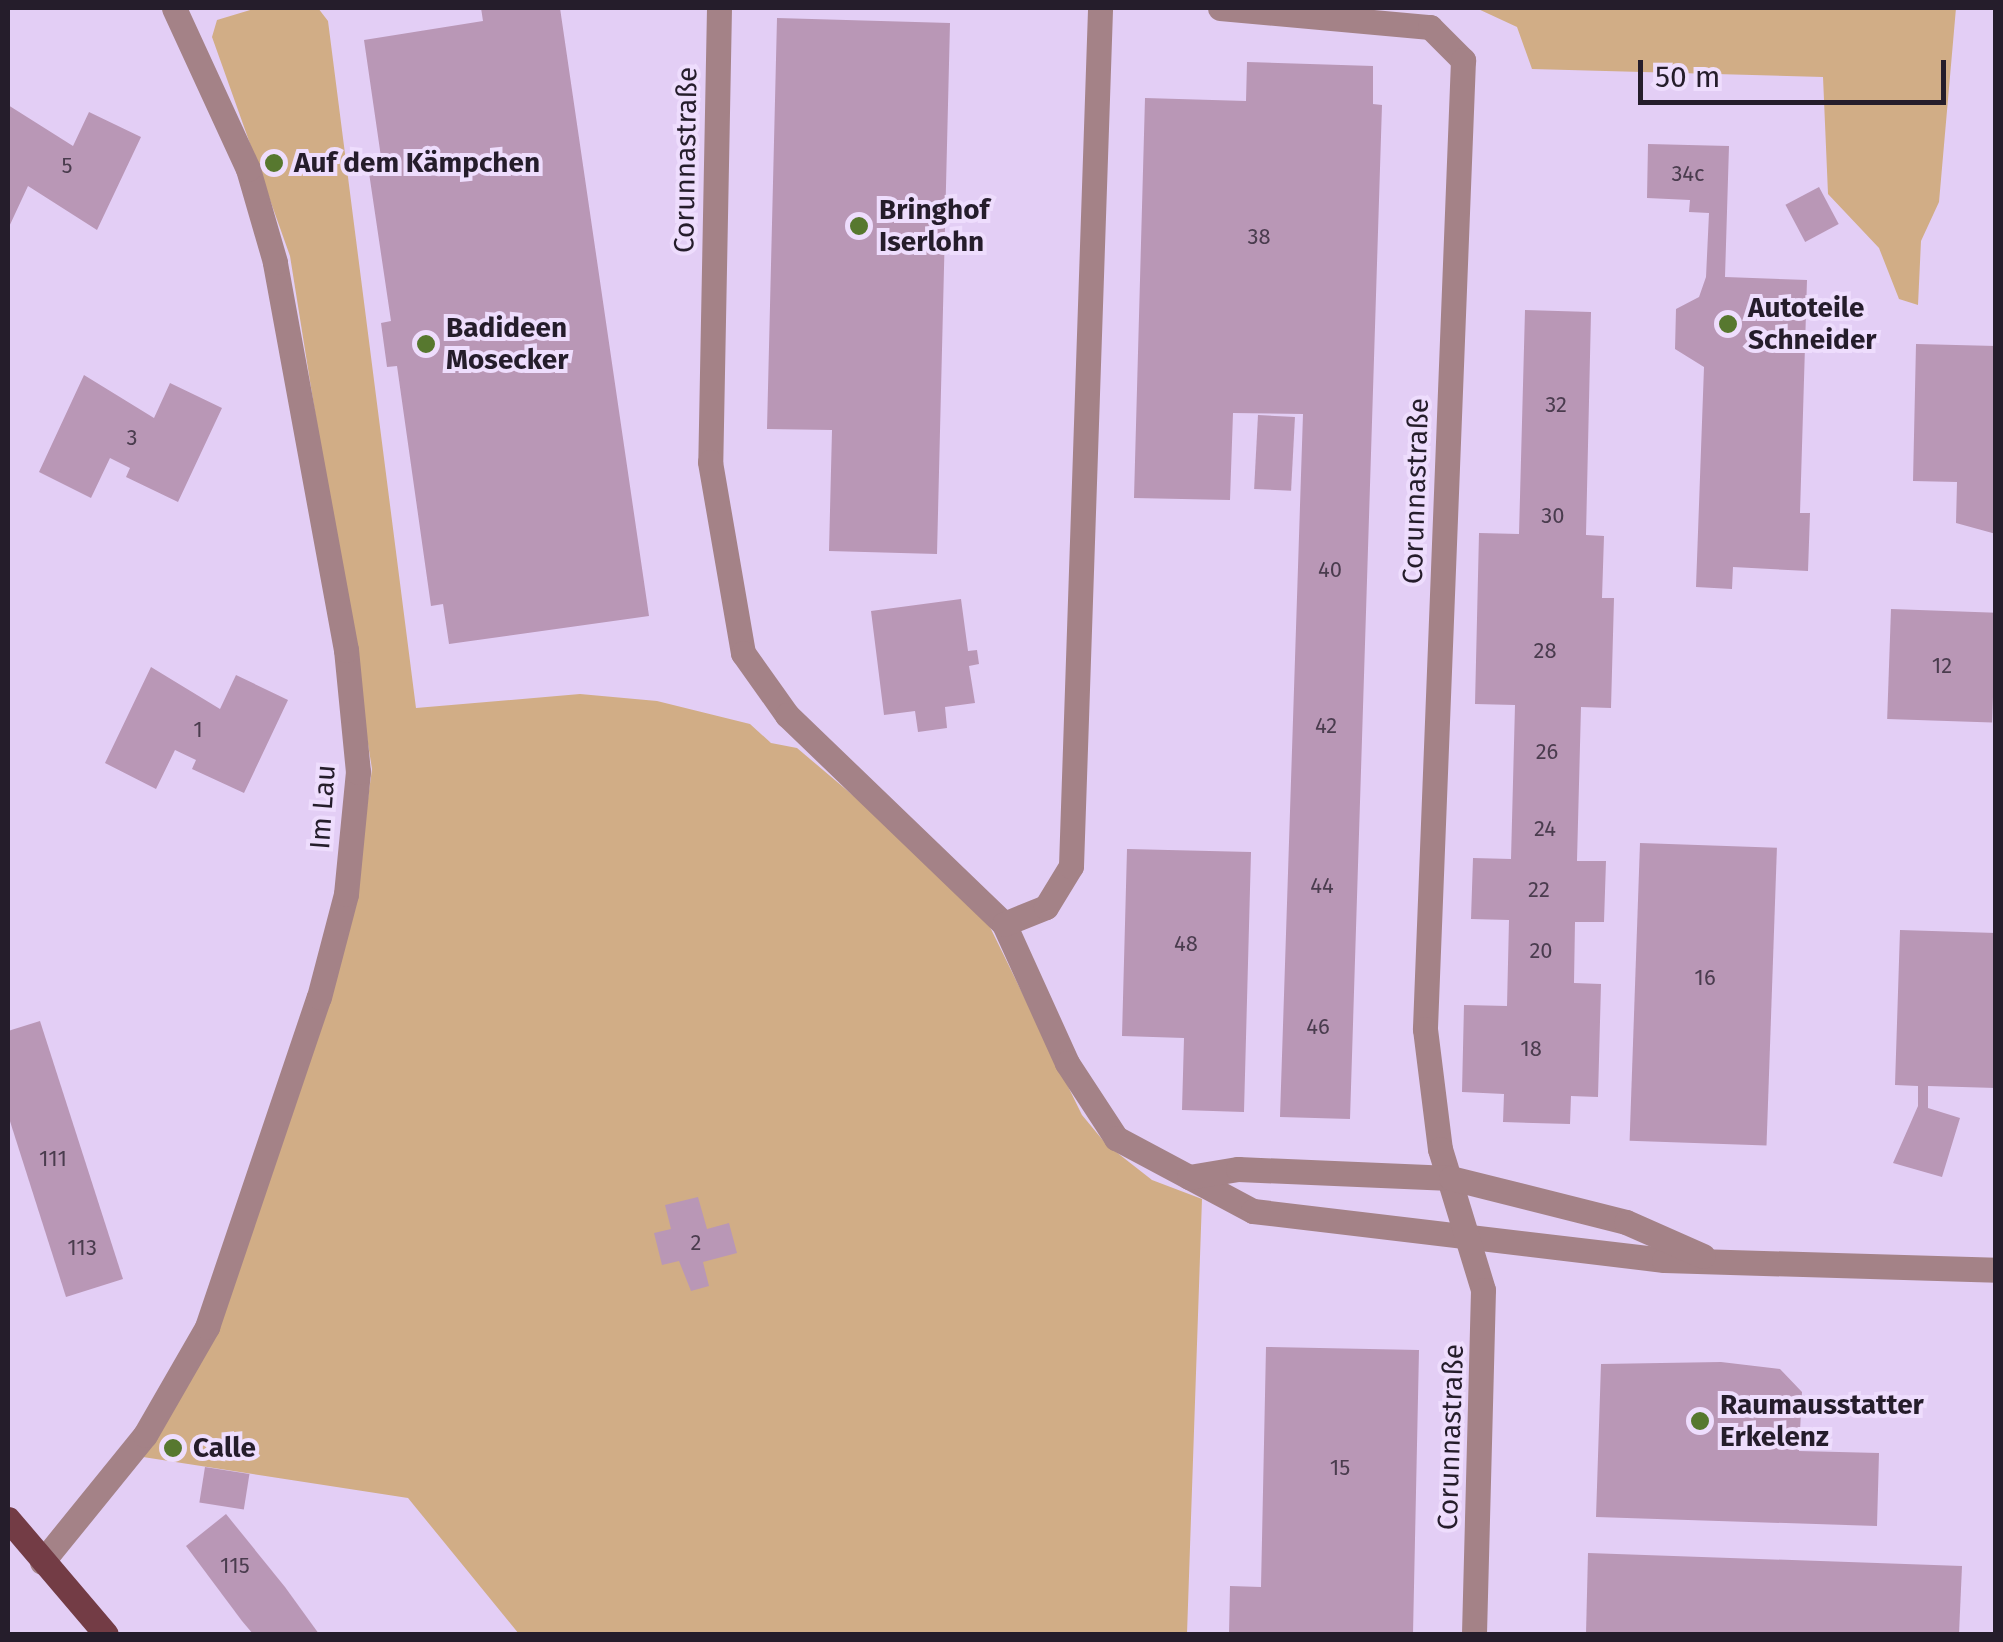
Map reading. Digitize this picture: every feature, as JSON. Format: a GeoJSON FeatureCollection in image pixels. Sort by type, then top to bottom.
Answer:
{"type":"FeatureCollection","features":[{"type":"Feature","properties":{"kind":"main road"},"geometry":{"type":"LineString","coordinates":[[8,1519],[106,1634]]}},
{"type":"Feature","properties":{"kind":"street","name":"Im Lau"},"geometry":{"type":"LineString","coordinates":[[42,1562],[145,1435],[207,1327],[319,996],[346,894],[358,772],[346,650],[275,262],[248,169],[174,8]]}},
{"type":"Feature","properties":{"kind":"street","name":"Corunnastraße"},"geometry":{"type":"LineString","coordinates":[[719,8],[710,462],[743,652],[787,715],[1004,924],[1094,1110],[1150,1162],[1253,1210],[1473,1242],[1996,1270]]}},
{"type":"Feature","properties":{"kind":"street"},"geometry":{"type":"LineString","coordinates":[[1004,924],[1046,906],[1070,866],[1100,8]]}},
{"type":"Feature","properties":{"kind":"street","name":"Corunnastraße"},"geometry":{"type":"LineString","coordinates":[[1220,8],[1430,28],[1463,60],[1425,1030],[1451,1178],[1473,1242],[1484,1329],[1474,1634]]}},
{"type":"Feature","properties":{"kind":"street","name":"Corunnastraße"},"geometry":{"type":"LineString","coordinates":[[1189,1178],[1238,1169],[1451,1178],[1626,1222],[1703,1256]]}},
{"type":"Feature","properties":{"kind":"shaded area"},"geometry":{"type":"Polygon","coordinates":[[[257,8],[318,8],[328,21],[416,708],[580,694],[657,701],[750,724],[771,743],[797,748],[933,863],[989,925],[1082,1115],[1106,1144],[1152,1180],[1202,1199],[1187,1634],[519,1634],[408,1498],[143,1457],[213,1332],[355,894],[372,769],[290,256],[212,37],[217,20],[257,8]]]}},
{"type":"Feature","properties":{"kind":"shaded area"},"geometry":{"type":"Polygon","coordinates":[[[1476,8],[1956,8],[1939,202],[1921,241],[1918,305],[1899,299],[1879,248],[1828,194],[1823,77],[1532,69],[1517,27],[1476,8]]]}},
{"type":"Feature","properties":{"kind":"building"},"geometry":{"type":"Polygon","coordinates":[[[481,8],[560,8],[649,616],[449,644],[443,604],[431,606],[397,366],[387,367],[381,323],[391,321],[368,166],[382,164],[364,40],[483,21],[481,8]]]}},
{"type":"Feature","properties":{"kind":"building","name":"Bringhof Iserlohn"},"geometry":{"type":"Polygon","coordinates":[[[777,18],[950,23],[937,554],[829,551],[832,430],[767,429],[777,18]]]}},
{"type":"Feature","properties":{"kind":"building"},"geometry":{"type":"Polygon","coordinates":[[[1247,62],[1373,66],[1373,104],[1382,105],[1350,1119],[1280,1117],[1303,414],[1233,413],[1230,500],[1134,498],[1145,98],[1246,101],[1247,62]]]}},
{"type":"Feature","properties":{"kind":"building"},"geometry":{"type":"Polygon","coordinates":[[[8,105],[73,146],[89,112],[141,137],[97,230],[28,186],[8,229],[8,105]]]}},
{"type":"Feature","properties":{"kind":"building"},"geometry":{"type":"Polygon","coordinates":[[[1648,144],[1729,146],[1725,277],[1807,280],[1800,513],[1810,513],[1808,571],[1733,567],[1732,589],[1696,587],[1704,367],[1675,349],[1676,309],[1699,297],[1706,277],[1709,213],[1689,212],[1690,200],[1647,198],[1648,144]]]}},
{"type":"Feature","properties":{"kind":"building"},"geometry":{"type":"Polygon","coordinates":[[[1819,187],[1839,224],[1805,242],[1785,205],[1819,187]]]}},
{"type":"Feature","properties":{"kind":"building"},"geometry":{"type":"Polygon","coordinates":[[[1525,310],[1591,312],[1586,535],[1604,536],[1602,598],[1614,598],[1611,708],[1581,707],[1577,861],[1606,861],[1604,922],[1575,922],[1574,983],[1601,984],[1598,1097],[1571,1096],[1570,1124],[1503,1122],[1504,1094],[1462,1092],[1464,1005],[1507,1006],[1509,920],[1471,919],[1473,858],[1511,859],[1515,705],[1475,704],[1479,533],[1519,534],[1525,310]]]}},
{"type":"Feature","properties":{"kind":"building"},"geometry":{"type":"Polygon","coordinates":[[[1916,344],[1996,346],[1996,534],[1956,523],[1957,482],[1913,481],[1916,344]]]}},
{"type":"Feature","properties":{"kind":"building"},"geometry":{"type":"Polygon","coordinates":[[[84,375],[154,418],[170,383],[222,408],[178,502],[126,477],[130,468],[110,458],[91,498],[39,472],[84,375]]]}},
{"type":"Feature","properties":{"kind":"building"},"geometry":{"type":"Polygon","coordinates":[[[1258,415],[1295,417],[1291,491],[1254,489],[1258,415]]]}},
{"type":"Feature","properties":{"kind":"building"},"geometry":{"type":"Polygon","coordinates":[[[961,599],[968,651],[977,650],[979,664],[969,666],[975,703],[945,707],[947,728],[918,732],[915,711],[884,715],[871,611],[961,599]]]}},
{"type":"Feature","properties":{"kind":"building"},"geometry":{"type":"Polygon","coordinates":[[[1891,609],[1996,613],[1992,723],[1887,719],[1891,609]]]}},
{"type":"Feature","properties":{"kind":"building"},"geometry":{"type":"Polygon","coordinates":[[[151,667],[220,709],[236,675],[288,700],[244,793],[192,769],[196,760],[175,750],[156,789],[105,763],[151,667]]]}},
{"type":"Feature","properties":{"kind":"building"},"geometry":{"type":"Polygon","coordinates":[[[1640,843],[1777,848],[1767,1146],[1630,1141],[1640,843]]]}},
{"type":"Feature","properties":{"kind":"building"},"geometry":{"type":"Polygon","coordinates":[[[1127,849],[1251,852],[1244,1112],[1182,1110],[1184,1038],[1122,1036],[1127,849]]]}},
{"type":"Feature","properties":{"kind":"building"},"geometry":{"type":"Polygon","coordinates":[[[1900,930],[1996,933],[1996,1088],[1928,1086],[1928,1108],[1960,1118],[1942,1177],[1893,1163],[1918,1106],[1918,1086],[1895,1085],[1900,930]]]}},
{"type":"Feature","properties":{"kind":"building"},"geometry":{"type":"Polygon","coordinates":[[[40,1021],[123,1279],[66,1297],[8,1115],[8,1031],[40,1021]]]}},
{"type":"Feature","properties":{"kind":"building"},"geometry":{"type":"Polygon","coordinates":[[[698,1197],[707,1229],[729,1223],[737,1253],[703,1262],[709,1286],[691,1291],[679,1261],[662,1265],[654,1233],[671,1229],[665,1205],[698,1197]]]}},
{"type":"Feature","properties":{"kind":"building"},"geometry":{"type":"Polygon","coordinates":[[[1266,1347],[1419,1350],[1413,1634],[1229,1634],[1230,1586],[1261,1587],[1266,1347]]]}},
{"type":"Feature","properties":{"kind":"building","name":"Raumausstatter Erkelenz"},"geometry":{"type":"Polygon","coordinates":[[[1721,1362],[1780,1369],[1802,1392],[1799,1451],[1879,1453],[1877,1526],[1596,1517],[1601,1364],[1721,1362]]]}},
{"type":"Feature","properties":{"kind":"building"},"geometry":{"type":"Polygon","coordinates":[[[205,1467],[249,1474],[244,1510],[199,1503],[205,1467]]]}},
{"type":"Feature","properties":{"kind":"building"},"geometry":{"type":"Polygon","coordinates":[[[226,1514],[319,1634],[253,1634],[242,1621],[186,1546],[226,1514]]]}},
{"type":"Feature","properties":{"kind":"building"},"geometry":{"type":"Polygon","coordinates":[[[1588,1553],[1962,1566],[1959,1634],[1586,1634],[1588,1553]]]}},
{"type":"Feature","properties":{"kind":"place","name":"Auf dem Kämpchen"},"geometry":{"type":"Point","coordinates":[274,163]}},
{"type":"Feature","properties":{"kind":"place","name":"Bringhof Iserlohn"},"geometry":{"type":"Point","coordinates":[859,226]}},
{"type":"Feature","properties":{"kind":"place","name":"Autoteile Schneider"},"geometry":{"type":"Point","coordinates":[1728,324]}},
{"type":"Feature","properties":{"kind":"place","name":"Badideen Mosecker"},"geometry":{"type":"Point","coordinates":[426,344]}},
{"type":"Feature","properties":{"kind":"place","name":"Raumausstatter Erkelenz"},"geometry":{"type":"Point","coordinates":[1700,1421]}},
{"type":"Feature","properties":{"kind":"place","name":"Calle"},"geometry":{"type":"Point","coordinates":[173,1448]}}]}
